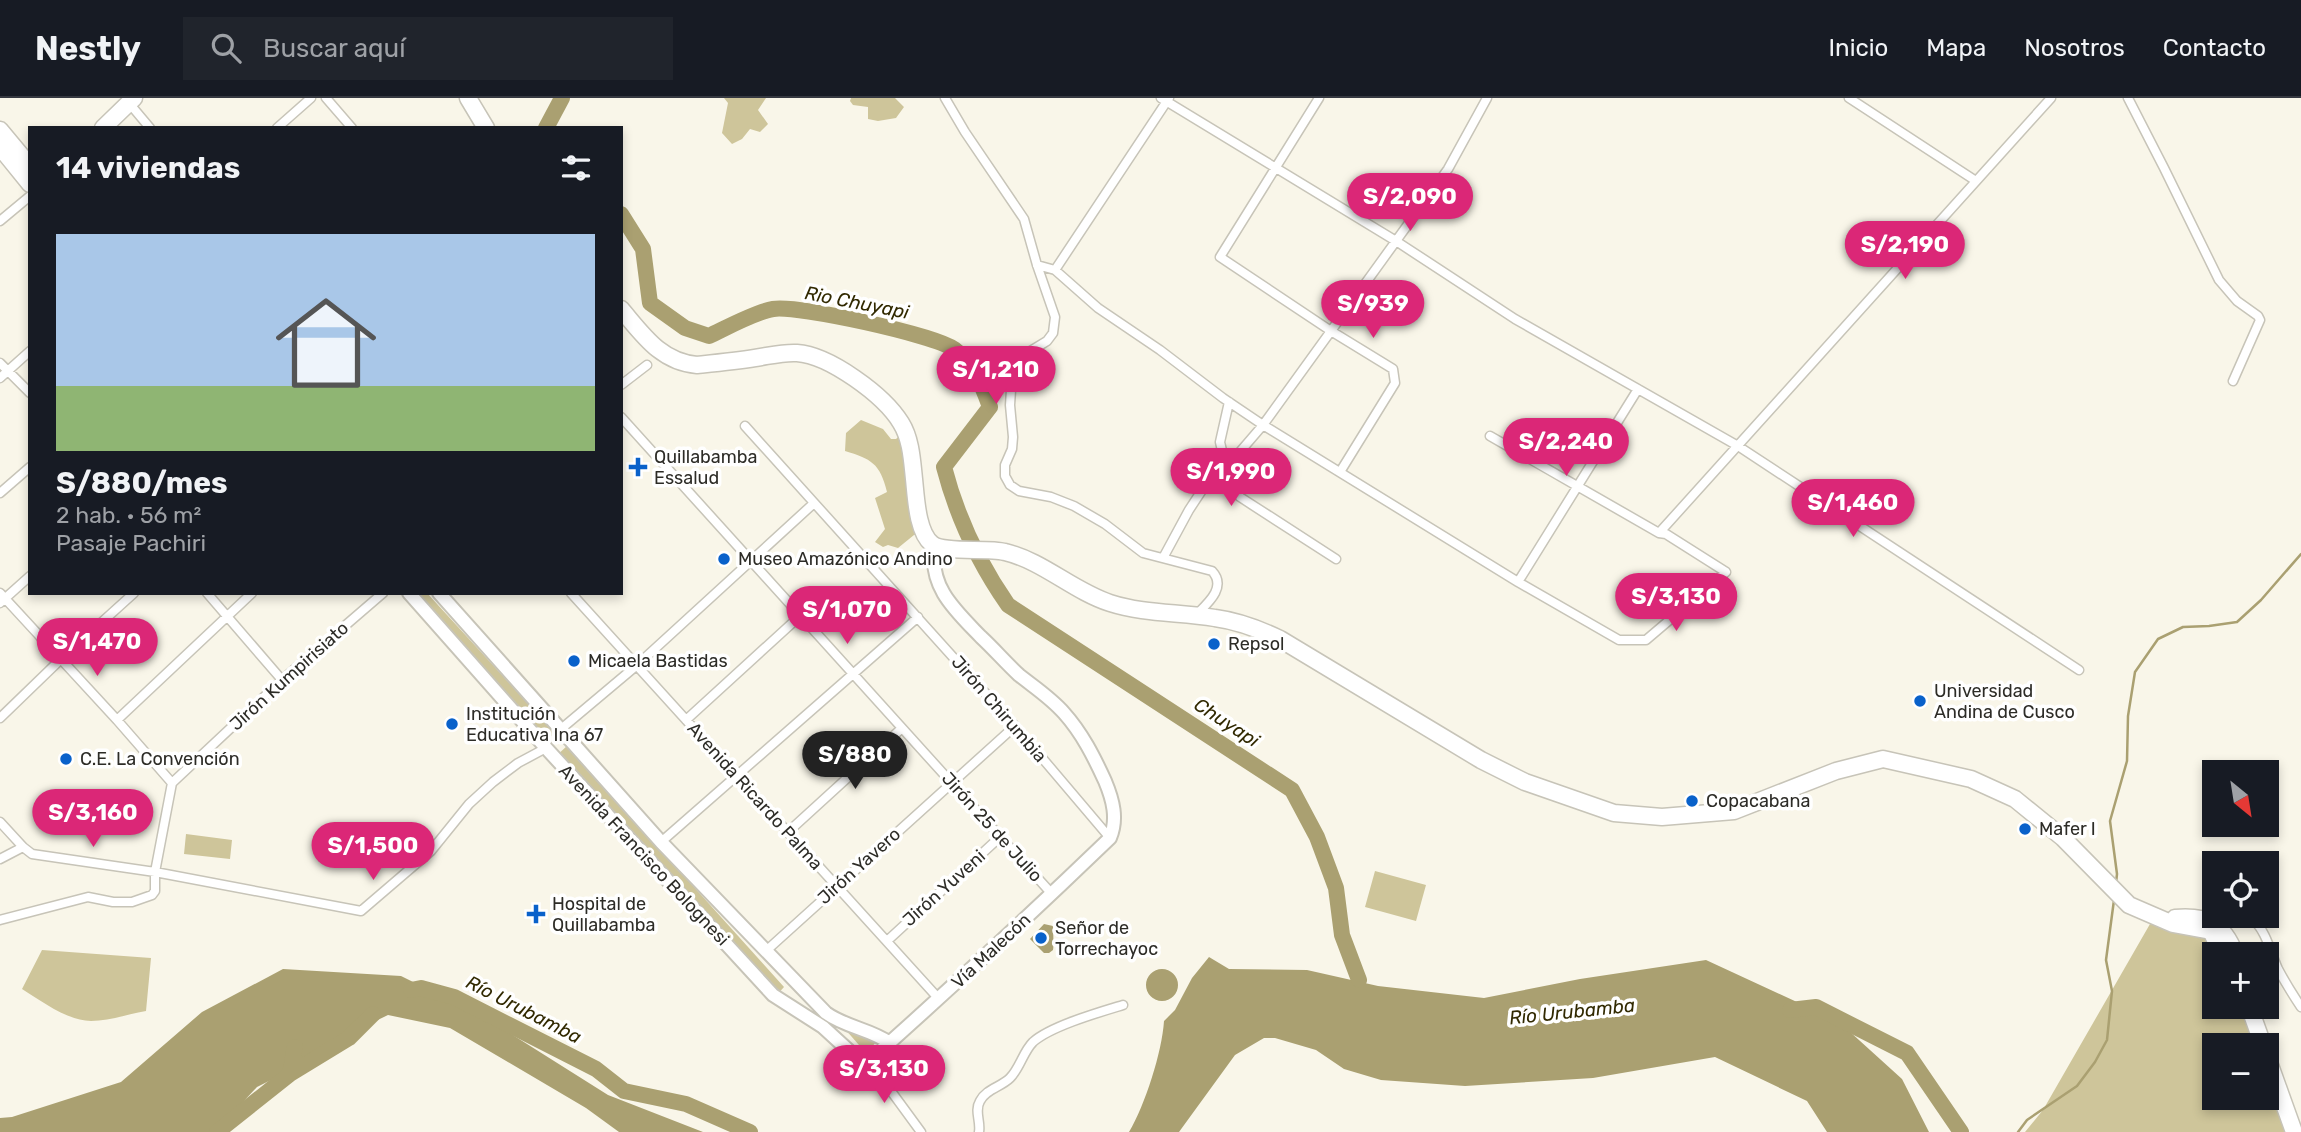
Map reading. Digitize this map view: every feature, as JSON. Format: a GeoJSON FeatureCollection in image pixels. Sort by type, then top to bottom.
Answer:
{"type":"FeatureCollection","features":[{"type":"Feature","properties":{"kind":"highway"},"geometry":{"type":"LineString","coordinates":[[468,98],[485,126]]}},
{"type":"Feature","properties":{"kind":"highway"},"geometry":{"type":"LineString","coordinates":[[105,126],[129,100]]}},
{"type":"Feature","properties":{"kind":"highway"},"geometry":{"type":"LineString","coordinates":[[0,130],[28,164]]}},
{"type":"Feature","properties":{"kind":"highway"},"geometry":{"type":"LineString","coordinates":[[0,146],[28,181]]}},
{"type":"Feature","properties":{"kind":"highway"},"geometry":{"type":"LineString","coordinates":[[623,311],[655,348],[682,364],[697,365],[796,353],[822,360],[852,377],[887,406],[900,422],[908,440],[918,511],[925,536],[935,547],[994,549],[1024,558],[1108,602],[1141,611],[1195,615],[1253,626],[1280,639],[1481,760],[1525,782],[1614,813],[1662,817],[1734,811],[1836,771],[1883,759],[1971,779],[2015,799],[2063,838],[2129,905],[2174,924],[2215,929],[2229,938],[2230,942]]}},
{"type":"Feature","properties":{"kind":"highway"},"geometry":{"type":"LineString","coordinates":[[2215,929],[2219,942]]}},
{"type":"Feature","properties":{"kind":"highway"},"geometry":{"type":"LineString","coordinates":[[2279,1090],[2294,1132]]}},
{"type":"Feature","properties":{"kind":"main road"},"geometry":{"type":"LineString","coordinates":[[935,547],[935,576],[950,604],[1016,673],[1062,710],[1094,757],[1108,789],[1115,816],[1115,827],[1110,838]]}},
{"type":"Feature","properties":{"kind":"main road","name":"Avenida Francisco Bolognesi"},"geometry":{"type":"LineString","coordinates":[[411,595],[545,748],[779,1000],[823,1027],[859,1060],[869,1061]]}},
{"type":"Feature","properties":{"kind":"main road","name":"Avenida Francisco Bolognesi"},"geometry":{"type":"LineString","coordinates":[[441,595],[661,842],[826,1013],[890,1043]]}},
{"type":"Feature","properties":{"kind":"main road","name":"Vía Malecón"},"geometry":{"type":"LineString","coordinates":[[869,1061],[1110,838]]}},
{"type":"Feature","properties":{"kind":"main road"},"geometry":{"type":"LineString","coordinates":[[779,1000],[795,980]]}},
{"type":"Feature","properties":{"kind":"street"},"geometry":{"type":"LineString","coordinates":[[279,126],[311,98]]}},
{"type":"Feature","properties":{"kind":"street"},"geometry":{"type":"LineString","coordinates":[[326,98],[350,126]]}},
{"type":"Feature","properties":{"kind":"street"},"geometry":{"type":"LineString","coordinates":[[945,98],[1024,219],[1055,317],[1053,333],[1047,341],[1024,355],[1012,375],[1010,405],[1013,437],[1012,449],[1005,465],[1005,476],[1010,485],[1019,491],[1051,497],[1074,506],[1105,524],[1143,553],[1212,571],[1217,576],[1216,593],[1195,615]]}},
{"type":"Feature","properties":{"kind":"street"},"geometry":{"type":"LineString","coordinates":[[1319,98],[1220,257],[1393,369],[1395,383],[1340,472]]}},
{"type":"Feature","properties":{"kind":"street"},"geometry":{"type":"LineString","coordinates":[[1163,558],[1210,478],[1226,468],[1263,425],[1448,169],[1487,98]]}},
{"type":"Feature","properties":{"kind":"street"},"geometry":{"type":"LineString","coordinates":[[1849,98],[1976,181]]}},
{"type":"Feature","properties":{"kind":"street"},"geometry":{"type":"LineString","coordinates":[[1659,533],[2051,98]]}},
{"type":"Feature","properties":{"kind":"street"},"geometry":{"type":"LineString","coordinates":[[2128,98],[2219,280],[2237,301],[2260,320],[2233,381]]}},
{"type":"Feature","properties":{"kind":"street"},"geometry":{"type":"LineString","coordinates":[[1055,270],[1166,99],[1396,241],[1515,319],[1738,446],[2079,670]]}},
{"type":"Feature","properties":{"kind":"street"},"geometry":{"type":"LineString","coordinates":[[129,100],[148,126]]}},
{"type":"Feature","properties":{"kind":"street"},"geometry":{"type":"LineString","coordinates":[[0,221],[28,198]]}},
{"type":"Feature","properties":{"kind":"street"},"geometry":{"type":"LineString","coordinates":[[1037,265],[1055,270],[1098,308],[1263,425],[1518,582],[1619,640],[1646,640],[1726,572],[1666,534],[1659,533],[1490,436]]}},
{"type":"Feature","properties":{"kind":"street"},"geometry":{"type":"LineString","coordinates":[[0,378],[28,353]]}},
{"type":"Feature","properties":{"kind":"street"},"geometry":{"type":"LineString","coordinates":[[0,363],[28,391]]}},
{"type":"Feature","properties":{"kind":"street"},"geometry":{"type":"LineString","coordinates":[[623,383],[647,365]]}},
{"type":"Feature","properties":{"kind":"street"},"geometry":{"type":"LineString","coordinates":[[1518,582],[1638,389]]}},
{"type":"Feature","properties":{"kind":"street"},"geometry":{"type":"LineString","coordinates":[[1228,402],[1220,442],[1226,468],[1240,497],[1336,559]]}},
{"type":"Feature","properties":{"kind":"street","name":"Jirón 25 de Julio"},"geometry":{"type":"LineString","coordinates":[[623,419],[1052,894]]}},
{"type":"Feature","properties":{"kind":"street","name":"Jirón Chirumbia"},"geometry":{"type":"LineString","coordinates":[[745,426],[1015,726],[1110,838]]}},
{"type":"Feature","properties":{"kind":"street"},"geometry":{"type":"LineString","coordinates":[[0,493],[28,469]]}},
{"type":"Feature","properties":{"kind":"street"},"geometry":{"type":"LineString","coordinates":[[561,729],[636,666],[813,503]]}},
{"type":"Feature","properties":{"kind":"street"},"geometry":{"type":"LineString","coordinates":[[0,920],[89,897],[113,902],[132,902],[152,895],[155,891],[155,872],[172,783],[117,720],[2,598],[28,578]]}},
{"type":"Feature","properties":{"kind":"street"},"geometry":{"type":"LineString","coordinates":[[0,718],[132,595]]}},
{"type":"Feature","properties":{"kind":"street"},"geometry":{"type":"LineString","coordinates":[[209,595],[282,680]]}},
{"type":"Feature","properties":{"kind":"street"},"geometry":{"type":"LineString","coordinates":[[117,720],[250,595]]}},
{"type":"Feature","properties":{"kind":"street","name":"Jirón Kumpirisiato"},"geometry":{"type":"LineString","coordinates":[[172,783],[282,680],[381,595]]}},
{"type":"Feature","properties":{"kind":"street","name":"Avenida Ricardo Palma"},"geometry":{"type":"LineString","coordinates":[[573,595],[939,999]]}},
{"type":"Feature","properties":{"kind":"street"},"geometry":{"type":"LineString","coordinates":[[686,720],[801,615]]}},
{"type":"Feature","properties":{"kind":"street"},"geometry":{"type":"LineString","coordinates":[[661,842],[918,617]]}},
{"type":"Feature","properties":{"kind":"street","name":"Jirón Yavero"},"geometry":{"type":"LineString","coordinates":[[766,950],[1015,726]]}},
{"type":"Feature","properties":{"kind":"street"},"geometry":{"type":"LineString","coordinates":[[788,832],[902,729]]}},
{"type":"Feature","properties":{"kind":"street"},"geometry":{"type":"LineString","coordinates":[[0,822],[32,855],[155,872],[361,911],[431,852],[469,804],[493,782],[518,763],[545,748]]}},
{"type":"Feature","properties":{"kind":"street","name":"Jirón Yuveni"},"geometry":{"type":"LineString","coordinates":[[887,941],[1002,836]]}},
{"type":"Feature","properties":{"kind":"street"},"geometry":{"type":"LineString","coordinates":[[0,859],[23,847]]}},
{"type":"Feature","properties":{"kind":"street"},"geometry":{"type":"LineString","coordinates":[[2215,929],[2228,919],[2241,916],[2252,918],[2301,1007]]}},
{"type":"Feature","properties":{"kind":"street"},"geometry":{"type":"LineString","coordinates":[[979,1132],[978,1103],[984,1095],[1008,1080],[1034,1041],[1049,1031],[1123,1005]]}},
{"type":"Feature","properties":{"kind":"street"},"geometry":{"type":"LineString","coordinates":[[869,1061],[921,1132]]}},
{"type":"Feature","properties":{"kind":"shaded area"},"geometry":{"type":"Polygon","coordinates":[[[724,98],[766,98],[758,110],[768,124],[760,132],[750,129],[742,139],[732,144],[722,133],[728,103],[724,98]]]}},
{"type":"Feature","properties":{"kind":"shaded area"},"geometry":{"type":"Polygon","coordinates":[[[851,98],[895,98],[904,107],[896,118],[878,121],[868,119],[868,107],[853,105],[851,98]]]}},
{"type":"Feature","properties":{"kind":"shaded area"},"geometry":{"type":"Polygon","coordinates":[[[861,420],[883,429],[891,439],[896,439],[903,432],[923,533],[914,535],[898,548],[888,545],[883,547],[875,542],[885,529],[875,498],[887,492],[881,474],[868,460],[845,451],[846,433],[861,420]]]}},
{"type":"Feature","properties":{"kind":"shaded area"},"geometry":{"type":"Polygon","coordinates":[[[410,595],[429,595],[555,733],[545,742],[410,595]]]}},
{"type":"Feature","properties":{"kind":"shaded area"},"geometry":{"type":"Polygon","coordinates":[[[567,746],[784,987],[775,997],[556,756],[567,746]]]}},
{"type":"Feature","properties":{"kind":"shaded area"},"geometry":{"type":"Polygon","coordinates":[[[186,834],[232,840],[230,859],[184,854],[186,834]]]}},
{"type":"Feature","properties":{"kind":"shaded area"},"geometry":{"type":"Polygon","coordinates":[[[1375,871],[1426,885],[1416,921],[1365,907],[1375,871]]]}},
{"type":"Feature","properties":{"kind":"shaded area"},"geometry":{"type":"Polygon","coordinates":[[[2150,924],[2211,934],[2212,942],[2202,942],[2202,1019],[2245,1019],[2251,1033],[2202,1033],[2202,1110],[2279,1110],[2279,1107],[2288,1132],[2025,1132],[2043,1110],[2150,924]]]}},
{"type":"Feature","properties":{"kind":"shaded area"},"geometry":{"type":"Polygon","coordinates":[[[42,950],[151,958],[146,1011],[91,1021],[64,1014],[46,1005],[22,989],[42,950]]]}},
{"type":"Feature","properties":{"kind":"shaded area"},"geometry":{"type":"Polygon","coordinates":[[[844,1028],[879,1039],[866,1053],[844,1028]]]}},
{"type":"Feature","properties":{"kind":"water","name":"Señor de Torrechayoc"},"geometry":{"type":"Polygon","coordinates":[[[1044,924],[1053,926],[1053,950],[1049,953],[1044,953],[1030,939],[1044,924]]]}},
{"type":"Feature","properties":{"kind":"water"},"geometry":{"type":"Polygon","coordinates":[[[1209,957],[1229,969],[1307,970],[1378,986],[1484,998],[1580,979],[1706,960],[1838,1021],[1902,1079],[1929,1132],[1827,1132],[1807,1101],[1715,1057],[1593,1078],[1465,1086],[1381,1080],[1344,1069],[1316,1050],[1275,1038],[1264,1038],[1235,1055],[1179,1132],[1129,1132],[1152,1078],[1164,1021],[1175,1010],[1192,978],[1209,957]]]}},
{"type":"Feature","properties":{"kind":"water"},"geometry":{"type":"Polygon","coordinates":[[[283,969],[401,976],[486,1018],[608,1095],[703,1132],[619,1132],[586,1108],[450,1028],[388,1015],[322,1047],[279,1076],[257,1087],[215,1132],[0,1132],[0,1118],[12,1117],[121,1082],[202,1012],[283,969]]]}},
{"type":"Feature","properties":{"kind":"water"},"geometry":{"type":"Polygon","coordinates":[[[1162,969],[1173,974],[1178,985],[1173,996],[1162,1001],[1151,996],[1146,985],[1151,974],[1162,969]]]}},
{"type":"Feature","properties":{"kind":"waterway","name":"Rio Chuyapi"},"geometry":{"type":"LineString","coordinates":[[547,126],[562,98]]}},
{"type":"Feature","properties":{"kind":"waterway","name":"Rio Chuyapi"},"geometry":{"type":"LineString","coordinates":[[623,217],[643,249],[650,303],[685,328],[709,336],[758,313],[787,309],[836,316],[921,336],[954,349],[967,361],[990,407],[944,467],[962,521],[997,589],[1008,605],[1292,790],[1317,837],[1336,888],[1342,935],[1359,980]]}},
{"type":"Feature","properties":{"kind":"waterway"},"geometry":{"type":"LineString","coordinates":[[2116,883],[2110,821],[2127,761],[2128,716],[2135,672],[2158,639],[2183,627],[2237,622],[2261,600],[2301,554]]}},
{"type":"Feature","properties":{"kind":"waterway"},"geometry":{"type":"LineString","coordinates":[[2018,1132],[2027,1120],[2077,1086],[2107,1040],[2112,991],[2106,960],[2114,900]]}},
{"type":"Feature","properties":{"kind":"waterway","name":"Río Urubamba"},"geometry":{"type":"LineString","coordinates":[[411,990],[421,988],[454,997],[596,1069],[624,1091],[686,1104],[750,1132]]}},
{"type":"Feature","properties":{"kind":"waterway","name":"Río Urubamba"},"geometry":{"type":"LineString","coordinates":[[1790,1010],[1816,1007],[1907,1053],[1961,1132]]}},
{"type":"Feature","properties":{"kind":"waterway"},"geometry":{"type":"LineString","coordinates":[[290,1074],[349,1038],[373,1014]]}},
{"type":"Feature","properties":{"kind":"waterway","name":"Río Urubamba"},"geometry":{"type":"LineString","coordinates":[[217,1132],[290,1074],[295,1047]]}},
{"type":"Feature","properties":{"kind":"place","name":"Quillabamba Essalud"},"geometry":{"type":"Point","coordinates":[638,467]}},
{"type":"Feature","properties":{"kind":"place","name":"Museo Amazónico Andino"},"geometry":{"type":"Point","coordinates":[724,559]}},
{"type":"Feature","properties":{"kind":"place","name":"Repsol"},"geometry":{"type":"Point","coordinates":[1214,644]}},
{"type":"Feature","properties":{"kind":"place","name":"Micaela Bastidas"},"geometry":{"type":"Point","coordinates":[574,661]}},
{"type":"Feature","properties":{"kind":"place","name":"Universidad Andina de Cusco"},"geometry":{"type":"Point","coordinates":[1920,701]}},
{"type":"Feature","properties":{"kind":"place","name":"Institución Educativa Ina 67"},"geometry":{"type":"Point","coordinates":[452,724]}},
{"type":"Feature","properties":{"kind":"place","name":"C.E. La Convención"},"geometry":{"type":"Point","coordinates":[66,759]}},
{"type":"Feature","properties":{"kind":"place","name":"Copacabana"},"geometry":{"type":"Point","coordinates":[1692,801]}},
{"type":"Feature","properties":{"kind":"place","name":"Mafer I"},"geometry":{"type":"Point","coordinates":[2025,829]}},
{"type":"Feature","properties":{"kind":"place","name":"Hospital de Quillabamba"},"geometry":{"type":"Point","coordinates":[536,914]}},
{"type":"Feature","properties":{"kind":"place","name":"Señor de Torrechayoc"},"geometry":{"type":"Point","coordinates":[1041,938]}},
{"type":"Feature","properties":{"kind":"water label","name":"Chuyapi"},"geometry":{"type":"Point","coordinates":[1227,722]}}]}
